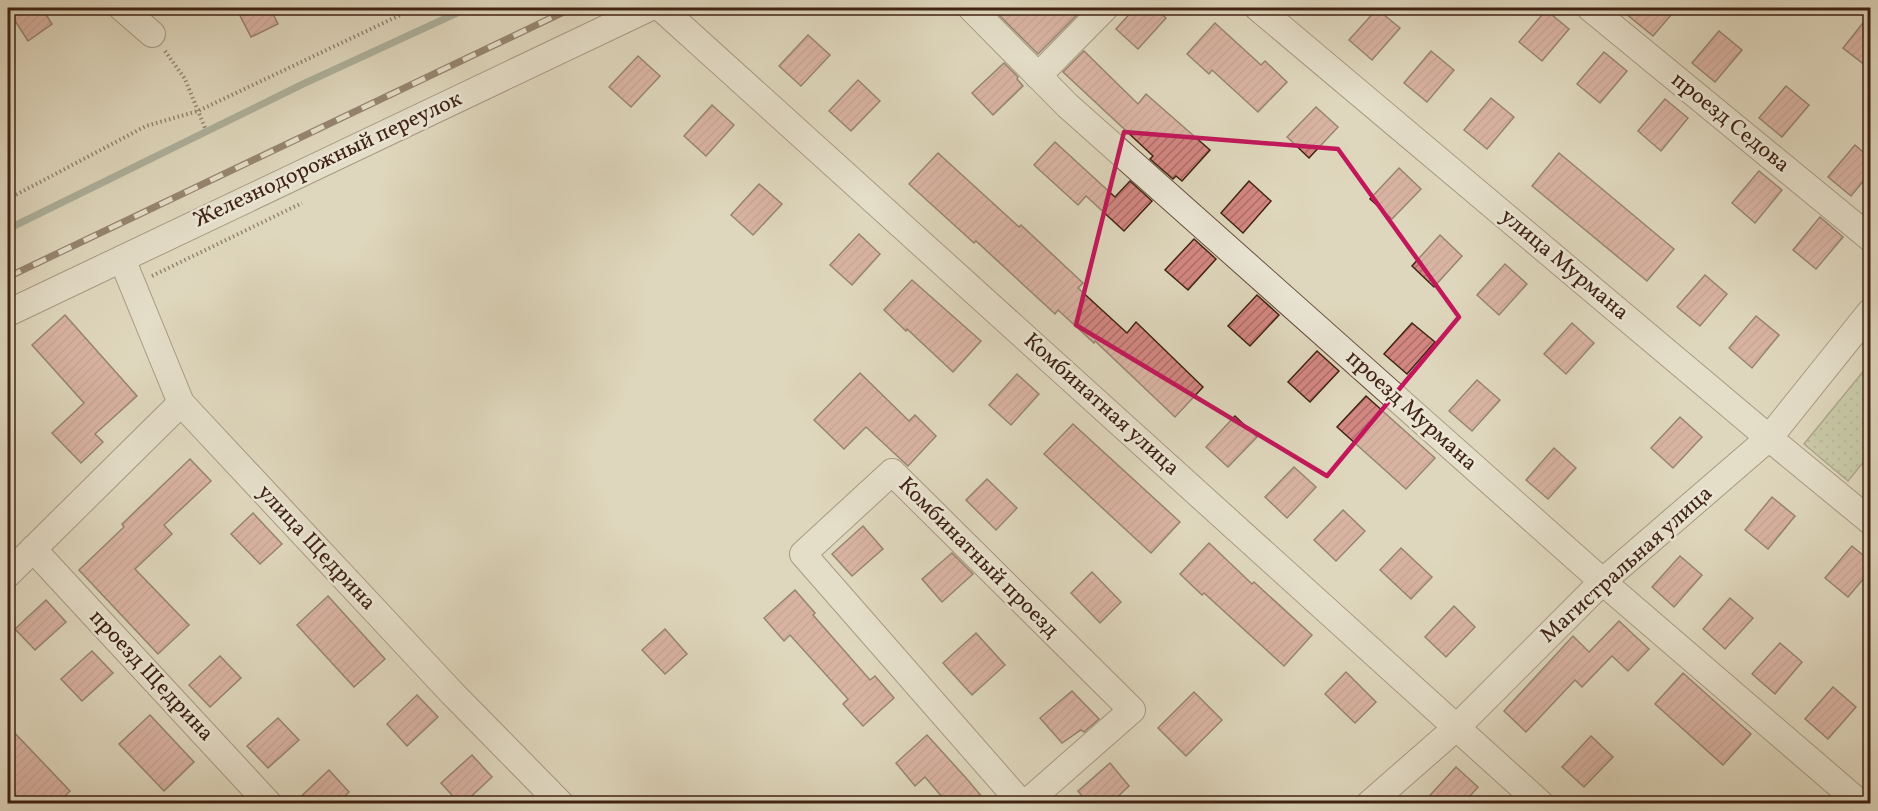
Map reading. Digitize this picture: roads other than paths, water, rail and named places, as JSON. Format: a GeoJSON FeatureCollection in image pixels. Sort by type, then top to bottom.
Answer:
{"type":"FeatureCollection","features":[{"type":"Feature","properties":{"kind":"street"},"geometry":{"type":"LineString","coordinates":[[122,8],[152,34]]}},
{"type":"Feature","properties":{"kind":"street","name":"Железнодорожный переулок"},"geometry":{"type":"LineString","coordinates":[[8,313],[649,8]]}},
{"type":"Feature","properties":{"kind":"street","name":"Комбинатная улица"},"geometry":{"type":"LineString","coordinates":[[661,8],[1542,804]]}},
{"type":"Feature","properties":{"kind":"street","name":"проезд Мурмана"},"geometry":{"type":"LineString","coordinates":[[971,8],[1068,106],[1602,582],[1861,804]]}},
{"type":"Feature","properties":{"kind":"street"},"geometry":{"type":"LineString","coordinates":[[1038,76],[1105,8]]}},
{"type":"Feature","properties":{"kind":"street","name":"улица Мурмана"},"geometry":{"type":"LineString","coordinates":[[1258,8],[1870,521]]}},
{"type":"Feature","properties":{"kind":"street","name":"проезд Седова"},"geometry":{"type":"LineString","coordinates":[[1590,8],[1870,238]]}},
{"type":"Feature","properties":{"kind":"street","name":"улица Щедрина"},"geometry":{"type":"LineString","coordinates":[[122,259],[181,403],[452,693],[561,804]]}},
{"type":"Feature","properties":{"kind":"street","name":"Магистральная улица"},"geometry":{"type":"LineString","coordinates":[[1369,804],[1457,727],[1602,582],[1769,438],[1870,312]]}},
{"type":"Feature","properties":{"kind":"street"},"geometry":{"type":"LineString","coordinates":[[8,574],[181,403]]}},
{"type":"Feature","properties":{"kind":"street","name":"Комбинатный проезд"},"geometry":{"type":"LineString","coordinates":[[892,472],[1132,710],[1024,804],[803,554],[892,472]]}},
{"type":"Feature","properties":{"kind":"street","name":"проезд Щедрина"},"geometry":{"type":"LineString","coordinates":[[33,549],[268,804]]}},
{"type":"Feature","properties":{"kind":"waterway"},"geometry":{"type":"LineString","coordinates":[[8,229],[303,84],[468,8]]}},
{"type":"Feature","properties":{"kind":"railway"},"geometry":{"type":"LineString","coordinates":[[8,277],[572,8]]}}]}
